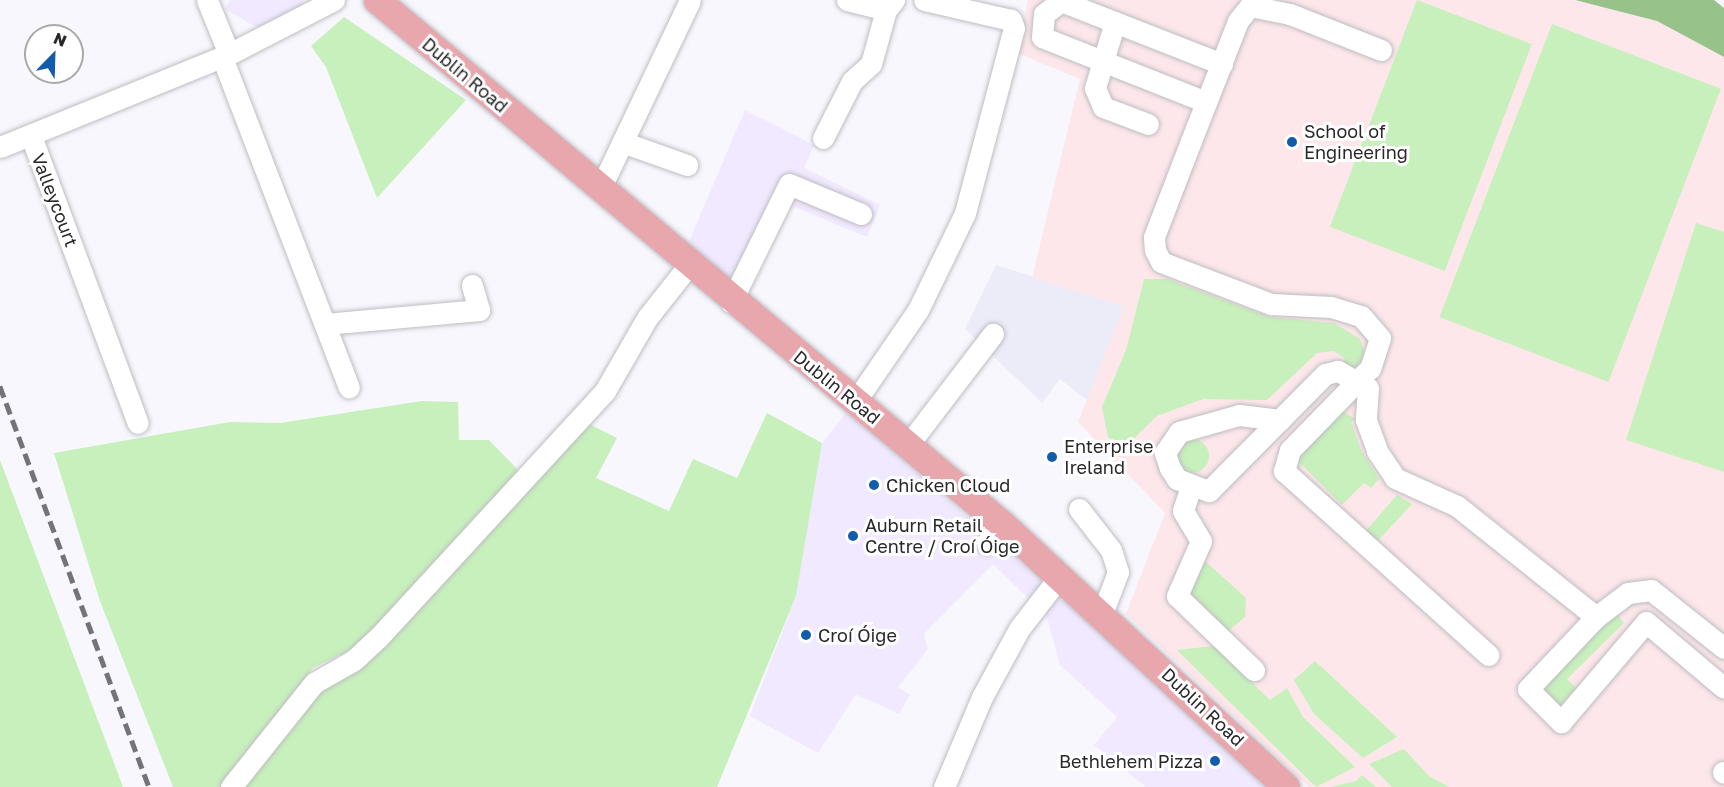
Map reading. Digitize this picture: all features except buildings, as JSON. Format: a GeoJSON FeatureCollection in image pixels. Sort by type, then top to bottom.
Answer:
{"type":"FeatureCollection","features":[{"type":"Feature","properties":{"kind":"main road","name":"Dublin Road"},"geometry":{"type":"LineString","coordinates":[[377,0],[688,266],[908,445],[995,534],[1060,576],[1286,787]]}},
{"type":"Feature","properties":{"kind":"street"},"geometry":{"type":"LineString","coordinates":[[207,0],[225,55],[349,387]]}},
{"type":"Feature","properties":{"kind":"street","name":"Valleycourt"},"geometry":{"type":"LineString","coordinates":[[138,423],[31,136],[225,55],[334,0]]}},
{"type":"Feature","properties":{"kind":"street"},"geometry":{"type":"LineString","coordinates":[[600,189],[625,143],[663,47],[690,0]]}},
{"type":"Feature","properties":{"kind":"street"},"geometry":{"type":"LineString","coordinates":[[824,138],[852,81],[871,64],[890,5],[847,0]]}},
{"type":"Feature","properties":{"kind":"street"},"geometry":{"type":"LineString","coordinates":[[855,402],[918,310],[965,213],[1014,28],[1011,20],[924,0]]}},
{"type":"Feature","properties":{"kind":"street"},"geometry":{"type":"LineString","coordinates":[[1206,102],[1042,37],[1044,14],[1061,1],[1222,64]]}},
{"type":"Feature","properties":{"kind":"street"},"geometry":{"type":"LineString","coordinates":[[1381,50],[1260,4],[1250,6],[1238,21],[1154,237],[1161,262],[1270,304],[1331,307],[1361,316],[1380,338],[1380,352],[1356,386],[1290,450],[1284,471],[1488,655]]}},
{"type":"Feature","properties":{"kind":"street"},"geometry":{"type":"LineString","coordinates":[[1115,22],[1101,60],[1095,88],[1103,107],[1148,124]]}},
{"type":"Feature","properties":{"kind":"street"},"geometry":{"type":"LineString","coordinates":[[0,147],[31,136]]}},
{"type":"Feature","properties":{"kind":"street"},"geometry":{"type":"LineString","coordinates":[[625,143],[687,165]]}},
{"type":"Feature","properties":{"kind":"street"},"geometry":{"type":"LineString","coordinates":[[731,302],[789,184],[861,214]]}},
{"type":"Feature","properties":{"kind":"street"},"geometry":{"type":"LineString","coordinates":[[231,787],[314,683],[354,660],[378,639],[605,391],[647,318],[688,266]]}},
{"type":"Feature","properties":{"kind":"street"},"geometry":{"type":"LineString","coordinates":[[325,324],[479,310],[472,285]]}},
{"type":"Feature","properties":{"kind":"street"},"geometry":{"type":"LineString","coordinates":[[908,445],[993,334]]}},
{"type":"Feature","properties":{"kind":"street"},"geometry":{"type":"LineString","coordinates":[[1280,420],[1239,415],[1179,432],[1166,453],[1177,479],[1209,491],[1280,420],[1325,374],[1338,371],[1356,386],[1368,388],[1366,420],[1377,451],[1395,478],[1458,506],[1596,616]]}},
{"type":"Feature","properties":{"kind":"street"},"geometry":{"type":"LineString","coordinates":[[1191,486],[1183,511],[1201,541],[1177,596],[1254,670]]}},
{"type":"Feature","properties":{"kind":"street"},"geometry":{"type":"LineString","coordinates":[[1079,508],[1111,550],[1118,572],[1102,614]]}},
{"type":"Feature","properties":{"kind":"street"},"geometry":{"type":"LineString","coordinates":[[944,787],[987,688],[1020,629],[1060,576]]}},
{"type":"Feature","properties":{"kind":"street"},"geometry":{"type":"LineString","coordinates":[[1724,648],[1651,590],[1628,593],[1596,616],[1528,689],[1561,722],[1646,622],[1724,688]]}},
{"type":"Feature","properties":{"kind":"shaded area"},"geometry":{"type":"Polygon","coordinates":[[[230,0],[304,0],[299,8],[258,28],[225,9],[230,0]]]}},
{"type":"Feature","properties":{"kind":"shaded area"},"geometry":{"type":"Polygon","coordinates":[[[1028,0],[1575,0],[1657,21],[1724,57],[1724,787],[1309,787],[1126,614],[1165,513],[1078,422],[1124,306],[1032,278],[1080,79],[1017,53],[1028,0]]]}},
{"type":"Feature","properties":{"kind":"shaded area"},"geometry":{"type":"Polygon","coordinates":[[[745,110],[814,145],[804,168],[880,205],[867,237],[787,204],[743,292],[687,246],[745,110]]]}},
{"type":"Feature","properties":{"kind":"shaded area"},"geometry":{"type":"Polygon","coordinates":[[[996,265],[1125,306],[1087,400],[1060,379],[1042,403],[965,329],[996,265]]]}},
{"type":"Feature","properties":{"kind":"shaded area"},"geometry":{"type":"Polygon","coordinates":[[[847,412],[1043,582],[1029,599],[993,564],[924,634],[928,649],[898,687],[910,695],[899,714],[856,694],[818,753],[750,716],[796,596],[822,443],[847,412]]]}},
{"type":"Feature","properties":{"kind":"shaded area"},"geometry":{"type":"Polygon","coordinates":[[[1056,600],[1068,601],[1264,787],[1146,787],[1094,745],[1117,717],[1060,665],[1045,611],[1056,600]]]}},
{"type":"Feature","properties":{"kind":"green space"},"geometry":{"type":"Polygon","coordinates":[[[1417,0],[1532,44],[1445,271],[1330,227],[1417,0]]]}},
{"type":"Feature","properties":{"kind":"green space"},"geometry":{"type":"Polygon","coordinates":[[[1575,0],[1714,0],[1724,8],[1724,57],[1657,21],[1575,0]]]}},
{"type":"Feature","properties":{"kind":"green space"},"geometry":{"type":"Polygon","coordinates":[[[344,17],[466,100],[377,198],[326,67],[311,46],[344,17]]]}},
{"type":"Feature","properties":{"kind":"green space"},"geometry":{"type":"Polygon","coordinates":[[[1552,24],[1721,89],[1608,382],[1439,317],[1552,24]]]}},
{"type":"Feature","properties":{"kind":"green space"},"geometry":{"type":"Polygon","coordinates":[[[1696,223],[1724,232],[1724,472],[1626,440],[1696,223]]]}},
{"type":"Feature","properties":{"kind":"green space"},"geometry":{"type":"Polygon","coordinates":[[[1144,279],[1167,279],[1269,317],[1334,323],[1360,339],[1366,356],[1356,368],[1340,367],[1345,358],[1333,351],[1317,353],[1267,400],[1203,399],[1157,416],[1123,449],[1108,437],[1102,407],[1126,350],[1144,279]]]}},
{"type":"Feature","properties":{"kind":"green space"},"geometry":{"type":"Polygon","coordinates":[[[422,401],[458,402],[459,440],[489,440],[521,473],[354,648],[313,668],[222,787],[173,787],[100,601],[54,453],[230,422],[280,423],[422,401]]]}},
{"type":"Feature","properties":{"kind":"green space"},"geometry":{"type":"Polygon","coordinates":[[[1341,410],[1355,419],[1351,422],[1361,450],[1379,479],[1371,488],[1364,483],[1342,505],[1297,460],[1341,410]]]}},
{"type":"Feature","properties":{"kind":"green space"},"geometry":{"type":"Polygon","coordinates":[[[767,413],[822,443],[796,596],[717,787],[241,787],[298,707],[585,422],[617,438],[596,478],[669,511],[693,459],[737,478],[767,413]]]}},
{"type":"Feature","properties":{"kind":"green space"},"geometry":{"type":"Polygon","coordinates":[[[1192,439],[1204,444],[1209,456],[1204,468],[1192,473],[1180,468],[1175,456],[1180,444],[1192,439]]]}},
{"type":"Feature","properties":{"kind":"green space"},"geometry":{"type":"Polygon","coordinates":[[[0,460],[123,787],[0,787],[0,460]]]}},
{"type":"Feature","properties":{"kind":"green space"},"geometry":{"type":"Polygon","coordinates":[[[1397,495],[1412,504],[1375,544],[1364,533],[1397,495]]]}},
{"type":"Feature","properties":{"kind":"green space"},"geometry":{"type":"Polygon","coordinates":[[[1205,561],[1246,598],[1245,617],[1228,631],[1188,595],[1205,561]]]}},
{"type":"Feature","properties":{"kind":"green space"},"geometry":{"type":"Polygon","coordinates":[[[1614,610],[1624,623],[1567,679],[1576,688],[1560,706],[1543,690],[1547,679],[1614,610]]]}},
{"type":"Feature","properties":{"kind":"green space"},"geometry":{"type":"Polygon","coordinates":[[[1214,646],[1270,700],[1287,688],[1303,717],[1355,767],[1316,787],[1177,650],[1214,646]]]}},
{"type":"Feature","properties":{"kind":"green space"},"geometry":{"type":"Polygon","coordinates":[[[1315,661],[1397,737],[1363,758],[1314,714],[1294,680],[1315,661]]]}},
{"type":"Feature","properties":{"kind":"green space"},"geometry":{"type":"Polygon","coordinates":[[[1404,749],[1429,776],[1449,787],[1392,787],[1369,764],[1404,749]]]}},
{"type":"Feature","properties":{"kind":"green space"},"geometry":{"type":"Polygon","coordinates":[[[1362,775],[1376,787],[1331,787],[1356,781],[1362,775]]]}},
{"type":"Feature","properties":{"kind":"railway"},"geometry":{"type":"LineString","coordinates":[[0,386],[149,787]]}},
{"type":"Feature","properties":{"kind":"place","name":"School of Engineering"},"geometry":{"type":"Point","coordinates":[1292,142]}},
{"type":"Feature","properties":{"kind":"place","name":"Enterprise Ireland"},"geometry":{"type":"Point","coordinates":[1052,457]}},
{"type":"Feature","properties":{"kind":"place","name":"Chicken Cloud"},"geometry":{"type":"Point","coordinates":[874,485]}},
{"type":"Feature","properties":{"kind":"place","name":"Auburn Retail Centre / Croí Óige"},"geometry":{"type":"Point","coordinates":[853,536]}},
{"type":"Feature","properties":{"kind":"place","name":"Croí Óige"},"geometry":{"type":"Point","coordinates":[806,635]}},
{"type":"Feature","properties":{"kind":"place","name":"Bethlehem Pizza"},"geometry":{"type":"Point","coordinates":[1215,761]}}]}
